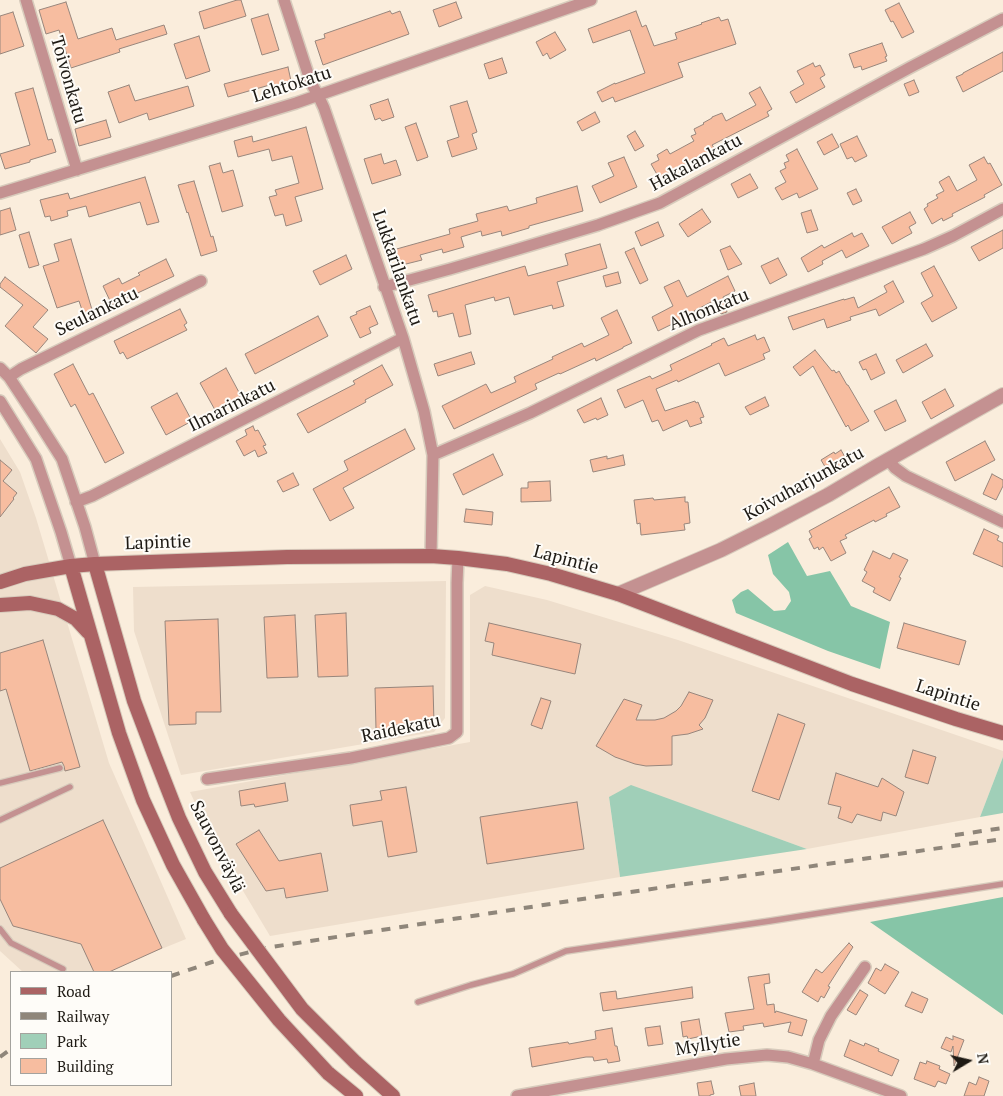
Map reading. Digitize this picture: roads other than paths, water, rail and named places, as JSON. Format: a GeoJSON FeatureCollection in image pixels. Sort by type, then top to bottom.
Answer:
{"type":"FeatureCollection","features":[{"type":"Feature","properties":{"kind":"main road","name":"Lapintie"},"geometry":{"type":"LineString","coordinates":[[0,582],[25,574],[71,566],[287,557],[431,556],[507,564],[551,574],[618,594],[852,684],[1003,734]]}},
{"type":"Feature","properties":{"kind":"main road","name":"Sauvonväylä"},"geometry":{"type":"LineString","coordinates":[[95,564],[134,701],[179,818],[205,872],[230,914],[302,1009],[354,1062],[393,1096]]}},
{"type":"Feature","properties":{"kind":"main road"},"geometry":{"type":"LineString","coordinates":[[71,566],[119,733],[143,800],[173,865],[222,949],[279,1020],[328,1073],[356,1096]]}},
{"type":"Feature","properties":{"kind":"main road"},"geometry":{"type":"LineString","coordinates":[[0,605],[30,603],[58,609],[76,619],[90,634]]}},
{"type":"Feature","properties":{"kind":"street","name":"Toivonkatu"},"geometry":{"type":"LineString","coordinates":[[26,0],[77,170]]}},
{"type":"Feature","properties":{"kind":"street","name":"Lukkarilankatu"},"geometry":{"type":"LineString","coordinates":[[284,0],[311,83],[324,108],[403,338],[424,411],[433,455],[431,556]]}},
{"type":"Feature","properties":{"kind":"street","name":"Lehtokatu"},"geometry":{"type":"LineString","coordinates":[[0,193],[318,95],[591,0]]}},
{"type":"Feature","properties":{"kind":"street","name":"Hakalankatu"},"geometry":{"type":"LineString","coordinates":[[384,287],[598,225],[660,203],[911,67],[1003,20]]}},
{"type":"Feature","properties":{"kind":"street","name":"Alhonkatu"},"geometry":{"type":"LineString","coordinates":[[433,455],[530,412],[699,330],[907,256],[953,236],[1003,209]]}},
{"type":"Feature","properties":{"kind":"street","name":"Seulankatu"},"geometry":{"type":"LineString","coordinates":[[4,372],[21,369],[201,281]]}},
{"type":"Feature","properties":{"kind":"street","name":"Ilmarinkatu"},"geometry":{"type":"LineString","coordinates":[[76,502],[92,496],[403,338]]}},
{"type":"Feature","properties":{"kind":"street"},"geometry":{"type":"LineString","coordinates":[[4,372],[62,460],[95,564]]}},
{"type":"Feature","properties":{"kind":"street","name":"Koivuharjunkatu"},"geometry":{"type":"LineString","coordinates":[[618,594],[721,550],[828,495],[1003,395]]}},
{"type":"Feature","properties":{"kind":"street"},"geometry":{"type":"LineString","coordinates":[[0,401],[36,459],[71,566]]}},
{"type":"Feature","properties":{"kind":"street"},"geometry":{"type":"LineString","coordinates":[[888,460],[906,476],[1003,522]]}},
{"type":"Feature","properties":{"kind":"street","name":"Raidekatu"},"geometry":{"type":"LineString","coordinates":[[207,779],[351,758],[449,738],[457,732],[458,558]]}},
{"type":"Feature","properties":{"kind":"street"},"geometry":{"type":"LineString","coordinates":[[813,1064],[819,1040],[831,1016],[865,968]]}},
{"type":"Feature","properties":{"kind":"street","name":"Myllytie"},"geometry":{"type":"LineString","coordinates":[[517,1096],[754,1055],[781,1056],[797,1059],[901,1096]]}},
{"type":"Feature","properties":{"kind":"lane"},"geometry":{"type":"LineString","coordinates":[[0,783],[60,768]]}},
{"type":"Feature","properties":{"kind":"lane"},"geometry":{"type":"LineString","coordinates":[[0,820],[70,787]]}},
{"type":"Feature","properties":{"kind":"lane"},"geometry":{"type":"LineString","coordinates":[[418,1002],[513,974],[566,952],[1003,884]]}},
{"type":"Feature","properties":{"kind":"lane"},"geometry":{"type":"LineString","coordinates":[[0,929],[11,943],[63,969]]}},
{"type":"Feature","properties":{"kind":"railway"},"geometry":{"type":"LineString","coordinates":[[955,835],[1003,828]]}},
{"type":"Feature","properties":{"kind":"railway"},"geometry":{"type":"LineString","coordinates":[[172,976],[212,962],[265,948],[602,896],[1003,839]]}},
{"type":"Feature","properties":{"kind":"railway"},"geometry":{"type":"LineString","coordinates":[[0,1057],[10,1050]]}}]}
